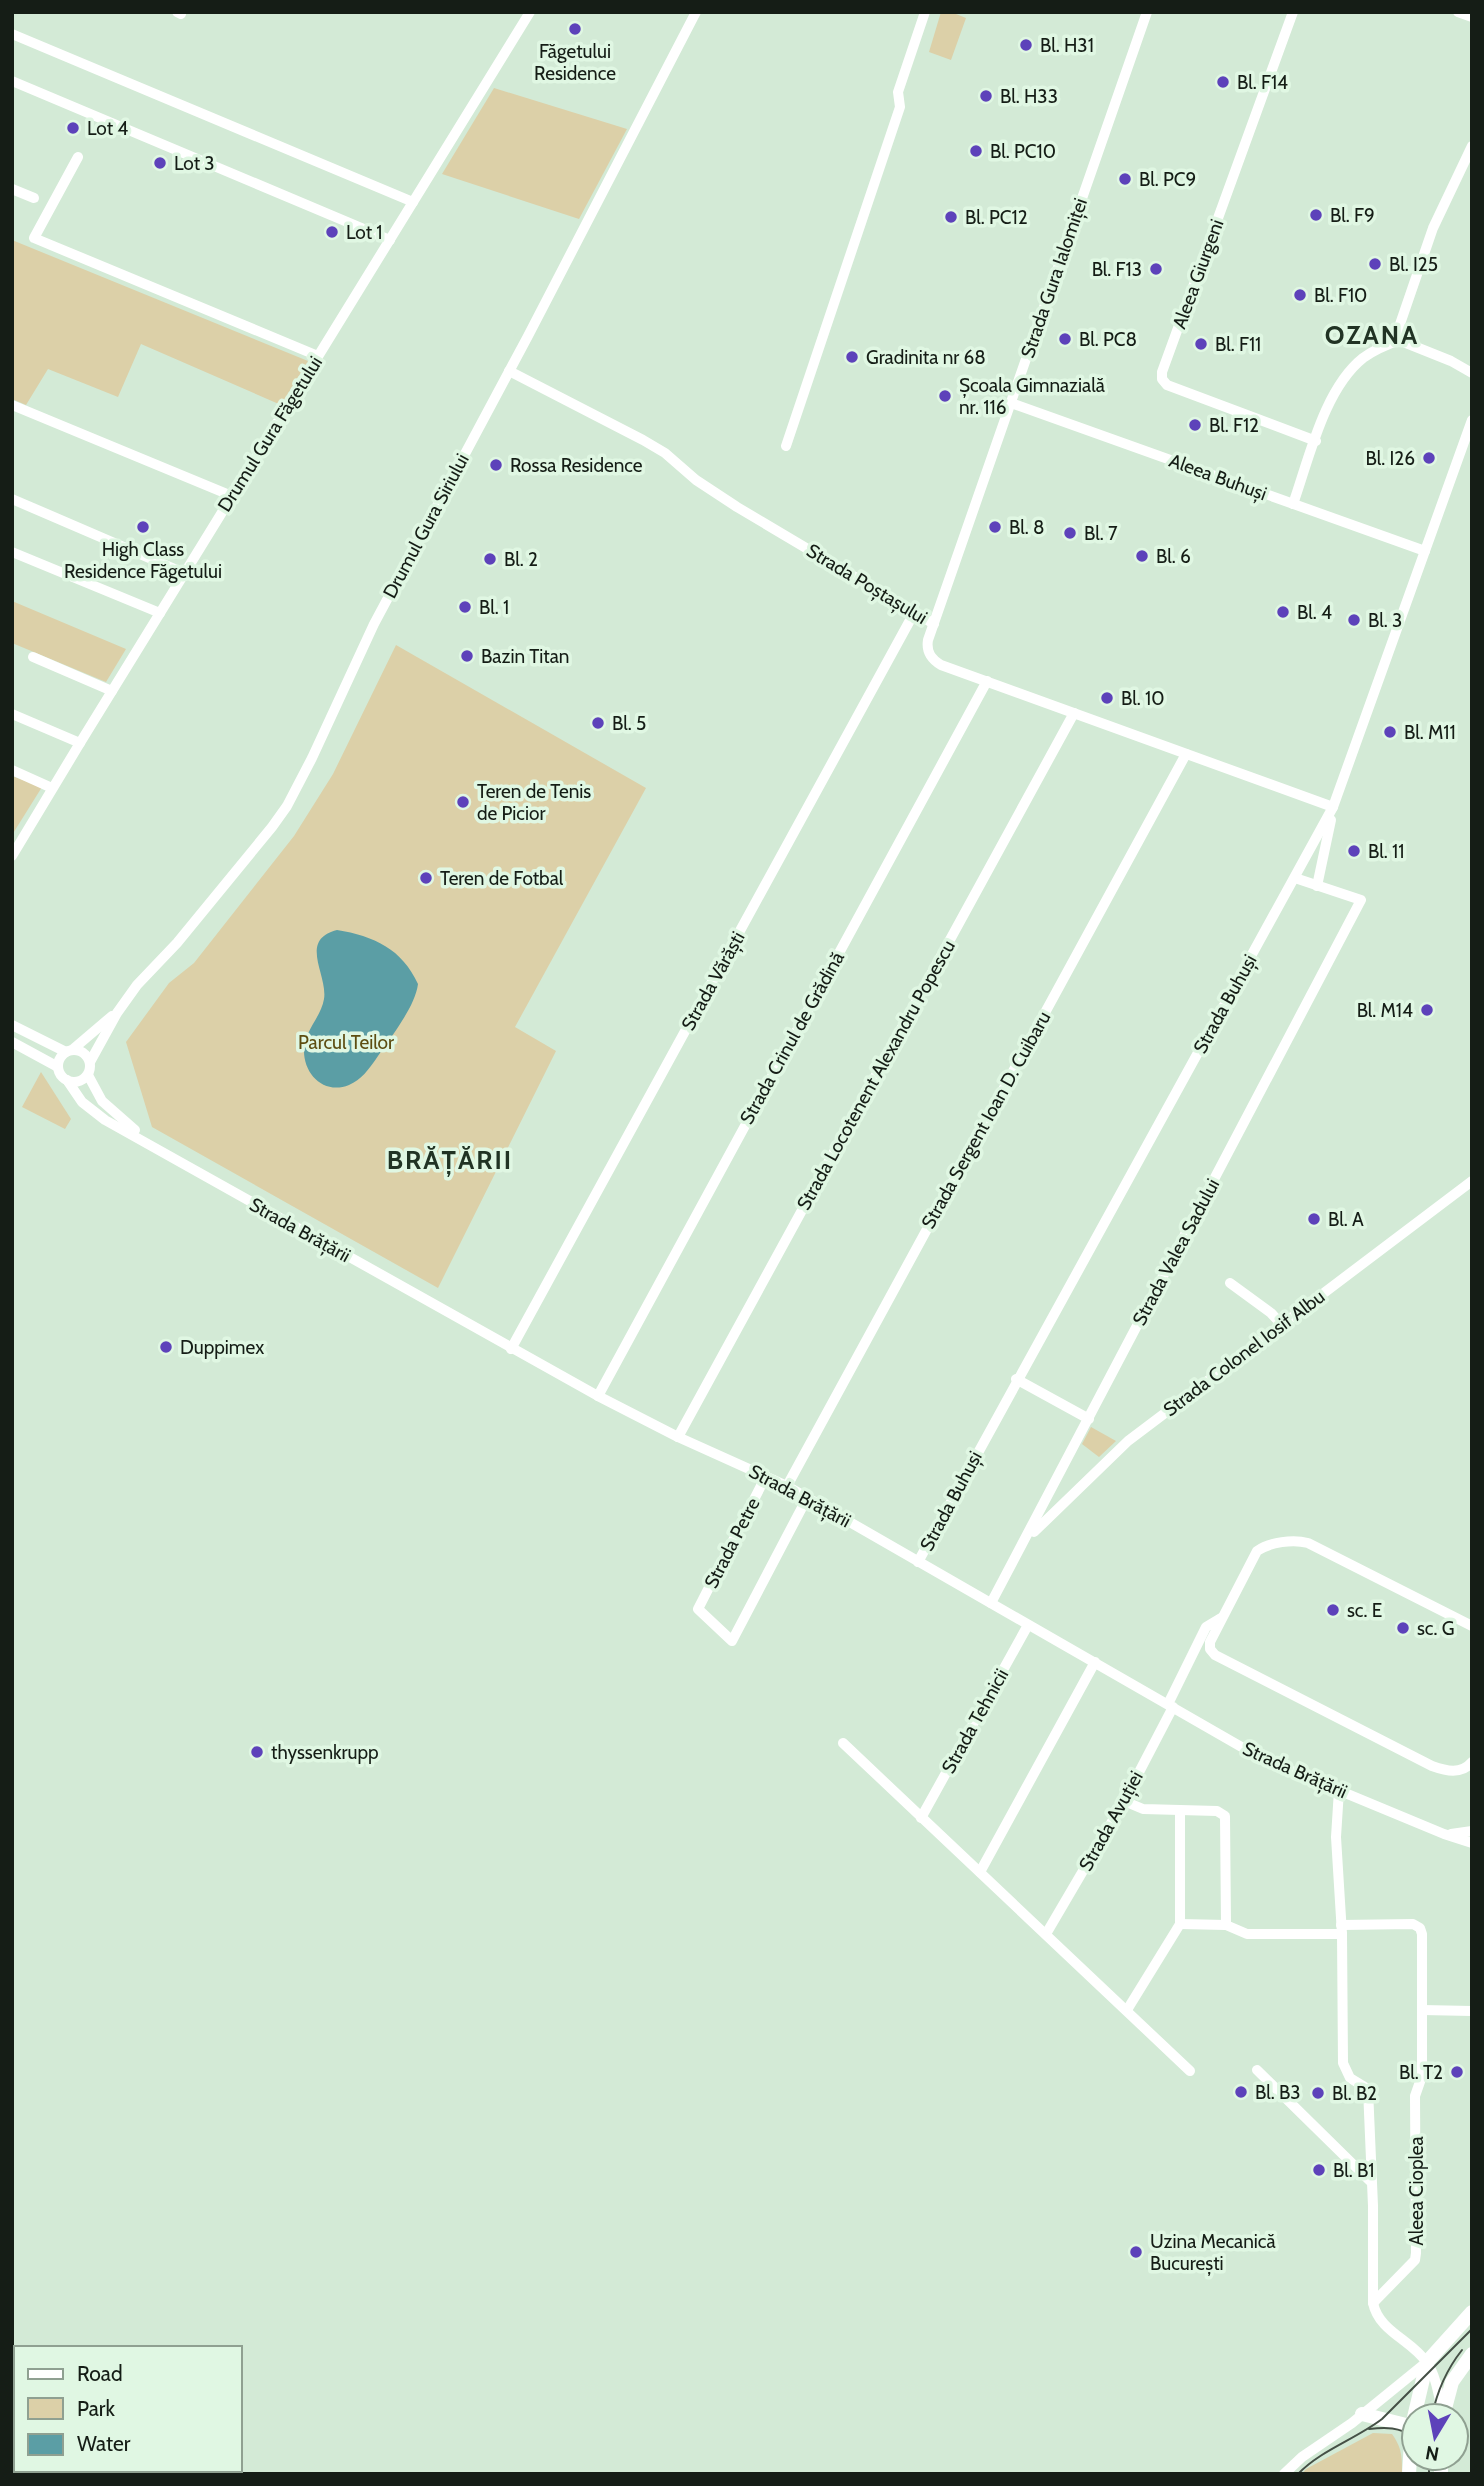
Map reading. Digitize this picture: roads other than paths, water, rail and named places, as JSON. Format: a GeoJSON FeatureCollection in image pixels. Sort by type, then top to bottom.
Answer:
{"type":"FeatureCollection","features":[{"type":"Feature","properties":{"kind":"main road"},"geometry":{"type":"LineString","coordinates":[[1418,2402],[1427,2362],[1472,2312]]}},
{"type":"Feature","properties":{"kind":"main road"},"geometry":{"type":"LineString","coordinates":[[1447,2402],[1452,2382],[1472,2354]]}},
{"type":"Feature","properties":{"kind":"main road"},"geometry":{"type":"LineString","coordinates":[[1362,2414],[1400,2423]]}},
{"type":"Feature","properties":{"kind":"street","name":"Drumul Gura Făgetului"},"geometry":{"type":"LineString","coordinates":[[12,856],[530,12]]}},
{"type":"Feature","properties":{"kind":"street","name":"Drumul Gura Siriului"},"geometry":{"type":"LineString","coordinates":[[90,1062],[117,1013],[149,971],[177,943],[256,848],[287,806],[374,624],[696,12]]}},
{"type":"Feature","properties":{"kind":"street"},"geometry":{"type":"LineString","coordinates":[[786,446],[900,107],[898,92],[925,12]]}},
{"type":"Feature","properties":{"kind":"street","name":"Strada Gura Ialomiței"},"geometry":{"type":"LineString","coordinates":[[934,624],[1147,12]]}},
{"type":"Feature","properties":{"kind":"street","name":"Aleea Giurgeni"},"geometry":{"type":"LineString","coordinates":[[1293,12],[1162,372],[1162,379],[1167,385],[1316,441]]}},
{"type":"Feature","properties":{"kind":"street"},"geometry":{"type":"LineString","coordinates":[[1458,12],[1472,17]]}},
{"type":"Feature","properties":{"kind":"street"},"geometry":{"type":"LineString","coordinates":[[12,34],[413,202]]}},
{"type":"Feature","properties":{"kind":"street"},"geometry":{"type":"LineString","coordinates":[[12,80],[390,240]]}},
{"type":"Feature","properties":{"kind":"street"},"geometry":{"type":"LineString","coordinates":[[1472,146],[1433,228],[1400,320],[1402,339],[1411,346],[1451,361],[1472,373]]}},
{"type":"Feature","properties":{"kind":"street"},"geometry":{"type":"LineString","coordinates":[[78,157],[34,238],[318,356]]}},
{"type":"Feature","properties":{"kind":"street"},"geometry":{"type":"LineString","coordinates":[[12,189],[34,198]]}},
{"type":"Feature","properties":{"kind":"street"},"geometry":{"type":"LineString","coordinates":[[1293,504],[1336,393],[1352,369],[1375,351],[1402,339]]}},
{"type":"Feature","properties":{"kind":"street","name":"Strada Poștașului"},"geometry":{"type":"LineString","coordinates":[[509,371],[643,440],[717,493],[934,624],[927,645],[934,660],[1334,807]]}},
{"type":"Feature","properties":{"kind":"street","name":"Aleea Buhuși"},"geometry":{"type":"LineString","coordinates":[[1011,403],[1425,551]]}},
{"type":"Feature","properties":{"kind":"street"},"geometry":{"type":"LineString","coordinates":[[12,405],[232,496]]}},
{"type":"Feature","properties":{"kind":"street","name":"Strada Buhuși"},"geometry":{"type":"LineString","coordinates":[[918,1562],[1334,807],[1472,420]]}},
{"type":"Feature","properties":{"kind":"street"},"geometry":{"type":"LineString","coordinates":[[12,499],[184,573]]}},
{"type":"Feature","properties":{"kind":"street"},"geometry":{"type":"LineString","coordinates":[[12,552],[160,613]]}},
{"type":"Feature","properties":{"kind":"street","name":"Strada Vărăști"},"geometry":{"type":"LineString","coordinates":[[511,1349],[914,613]]}},
{"type":"Feature","properties":{"kind":"street"},"geometry":{"type":"LineString","coordinates":[[33,657],[112,691]]}},
{"type":"Feature","properties":{"kind":"street","name":"Strada Crinul de Grădină"},"geometry":{"type":"LineString","coordinates":[[598,1396],[987,681]]}},
{"type":"Feature","properties":{"kind":"street","name":"Strada Locotenent Alexandru Popescu"},"geometry":{"type":"LineString","coordinates":[[678,1437],[1074,713]]}},
{"type":"Feature","properties":{"kind":"street"},"geometry":{"type":"LineString","coordinates":[[12,714],[80,743]]}},
{"type":"Feature","properties":{"kind":"street","name":"Strada Sergent Ioan D. Cuibaru"},"geometry":{"type":"LineString","coordinates":[[787,1486],[1186,754]]}},
{"type":"Feature","properties":{"kind":"street"},"geometry":{"type":"LineString","coordinates":[[12,771],[52,788]]}},
{"type":"Feature","properties":{"kind":"street"},"geometry":{"type":"LineString","coordinates":[[1295,878],[1317,886],[1334,807]]}},
{"type":"Feature","properties":{"kind":"street","name":"Strada Valea Sadului"},"geometry":{"type":"LineString","coordinates":[[991,1603],[1361,900],[1317,886]]}},
{"type":"Feature","properties":{"kind":"street","name":"Drumul Gura Siriului"},"geometry":{"type":"LineString","coordinates":[[69,1051],[117,1013]]}},
{"type":"Feature","properties":{"kind":"street"},"geometry":{"type":"LineString","coordinates":[[12,1025],[69,1051],[85,1054],[90,1062],[88,1074],[76,1082],[67,1080],[59,1072],[60,1058],[69,1051]]}},
{"type":"Feature","properties":{"kind":"street"},"geometry":{"type":"LineString","coordinates":[[12,1042],[58,1067]]}},
{"type":"Feature","properties":{"kind":"street","name":"Strada Brățării"},"geometry":{"type":"LineString","coordinates":[[88,1074],[102,1101],[159,1150]]}},
{"type":"Feature","properties":{"kind":"street","name":"Strada Brățării"},"geometry":{"type":"LineString","coordinates":[[67,1080],[82,1102],[97,1114],[159,1150],[598,1396],[678,1437],[787,1486],[1262,1758],[1444,1834],[1472,1843]]}},
{"type":"Feature","properties":{"kind":"street","name":"Strada Colonel Iosif Albu"},"geometry":{"type":"LineString","coordinates":[[1027,1538],[1128,1441],[1472,1181]]}},
{"type":"Feature","properties":{"kind":"street"},"geometry":{"type":"LineString","coordinates":[[1230,1283],[1271,1313],[1282,1325]]}},
{"type":"Feature","properties":{"kind":"street"},"geometry":{"type":"LineString","coordinates":[[1016,1380],[1089,1419]]}},
{"type":"Feature","properties":{"kind":"street","name":"Strada Petre"},"geometry":{"type":"LineString","coordinates":[[766,1476],[698,1609],[732,1641],[807,1498]]}},
{"type":"Feature","properties":{"kind":"street"},"geometry":{"type":"LineString","coordinates":[[1472,1626],[1308,1544],[1297,1541],[1263,1547],[1257,1551],[1210,1642],[1210,1649],[1215,1655],[1432,1766],[1455,1772],[1472,1762]]}},
{"type":"Feature","properties":{"kind":"street","name":"Strada Avuției"},"geometry":{"type":"LineString","coordinates":[[1046,1934],[1124,1801],[1206,1627],[1223,1616]]}},
{"type":"Feature","properties":{"kind":"street","name":"Strada Tehnicii"},"geometry":{"type":"LineString","coordinates":[[921,1818],[1028,1625]]}},
{"type":"Feature","properties":{"kind":"street"},"geometry":{"type":"LineString","coordinates":[[980,1872],[1095,1662]]}},
{"type":"Feature","properties":{"kind":"street"},"geometry":{"type":"LineString","coordinates":[[843,1743],[1190,2071]]}},
{"type":"Feature","properties":{"kind":"street"},"geometry":{"type":"LineString","coordinates":[[1339,1790],[1336,1837],[1342,1929],[1343,2063],[1350,2078],[1368,2090],[1373,2303],[1375,2312],[1384,2324],[1427,2362],[1439,2402]]}},
{"type":"Feature","properties":{"kind":"street"},"geometry":{"type":"LineString","coordinates":[[1124,1801],[1143,1809],[1217,1811],[1225,1816],[1227,1925]]}},
{"type":"Feature","properties":{"kind":"street"},"geometry":{"type":"LineString","coordinates":[[1127,2010],[1180,1924],[1180,1810]]}},
{"type":"Feature","properties":{"kind":"street","name":"Strada Brățării"},"geometry":{"type":"LineString","coordinates":[[1444,1834],[1472,1831]]}},
{"type":"Feature","properties":{"kind":"street","name":"Aleea Cioplea"},"geometry":{"type":"LineString","coordinates":[[1180,1924],[1227,1925],[1247,1934],[1413,1924],[1418,1926],[1422,1934],[1422,2076],[1415,2096],[1415,2260],[1373,2303]]}},
{"type":"Feature","properties":{"kind":"street"},"geometry":{"type":"LineString","coordinates":[[1422,2010],[1472,2011]]}},
{"type":"Feature","properties":{"kind":"street"},"geometry":{"type":"LineString","coordinates":[[1257,2070],[1370,2181]]}},
{"type":"Feature","properties":{"kind":"street"},"geometry":{"type":"LineString","coordinates":[[1284,2474],[1302,2457],[1427,2362]]}},
{"type":"Feature","properties":{"kind":"water"},"geometry":{"type":"Polygon","coordinates":[[[337,930],[375,940],[385,946],[404,962],[418,984],[407,1013],[371,1067],[349,1085],[331,1087],[324,1085],[311,1074],[304,1049],[324,999],[317,959],[319,942],[325,935],[337,930]]]}},
{"type":"Feature","properties":{"kind":"tram line"},"geometry":{"type":"LineString","coordinates":[[1298,2474],[1317,2458],[1382,2419],[1472,2329]]}},
{"type":"Feature","properties":{"kind":"tram line"},"geometry":{"type":"LineString","coordinates":[[1436,2402],[1443,2381],[1462,2350]]}},
{"type":"Feature","properties":{"kind":"tram line"},"geometry":{"type":"LineString","coordinates":[[1369,2429],[1400,2430]]}},
{"type":"Feature","properties":{"kind":"place","name":"Făgetului Residence"},"geometry":{"type":"Point","coordinates":[575,29]}},
{"type":"Feature","properties":{"kind":"place","name":"Bl. H31"},"geometry":{"type":"Point","coordinates":[1026,45]}},
{"type":"Feature","properties":{"kind":"place","name":"Bl. F14"},"geometry":{"type":"Point","coordinates":[1223,82]}},
{"type":"Feature","properties":{"kind":"place","name":"Bl. H33"},"geometry":{"type":"Point","coordinates":[986,96]}},
{"type":"Feature","properties":{"kind":"place","name":"Lot 4"},"geometry":{"type":"Point","coordinates":[73,128]}},
{"type":"Feature","properties":{"kind":"place","name":"Bl. PC10"},"geometry":{"type":"Point","coordinates":[976,151]}},
{"type":"Feature","properties":{"kind":"place","name":"Lot 3"},"geometry":{"type":"Point","coordinates":[160,163]}},
{"type":"Feature","properties":{"kind":"place","name":"Bl. PC9"},"geometry":{"type":"Point","coordinates":[1125,179]}},
{"type":"Feature","properties":{"kind":"place","name":"Bl. F9"},"geometry":{"type":"Point","coordinates":[1316,215]}},
{"type":"Feature","properties":{"kind":"place","name":"Bl. PC12"},"geometry":{"type":"Point","coordinates":[951,217]}},
{"type":"Feature","properties":{"kind":"place","name":"Lot 1"},"geometry":{"type":"Point","coordinates":[332,232]}},
{"type":"Feature","properties":{"kind":"place","name":"Bl. I25"},"geometry":{"type":"Point","coordinates":[1375,264]}},
{"type":"Feature","properties":{"kind":"place","name":"Bl. F13"},"geometry":{"type":"Point","coordinates":[1156,269]}},
{"type":"Feature","properties":{"kind":"place","name":"Bl. F10"},"geometry":{"type":"Point","coordinates":[1300,295]}},
{"type":"Feature","properties":{"kind":"place","name":"Bl. PC8"},"geometry":{"type":"Point","coordinates":[1065,339]}},
{"type":"Feature","properties":{"kind":"place","name":"Bl. F11"},"geometry":{"type":"Point","coordinates":[1201,344]}},
{"type":"Feature","properties":{"kind":"place","name":"Gradinita nr 68"},"geometry":{"type":"Point","coordinates":[852,357]}},
{"type":"Feature","properties":{"kind":"place","name":"Școala Gimnazială nr. 116"},"geometry":{"type":"Point","coordinates":[945,396]}},
{"type":"Feature","properties":{"kind":"place","name":"Bl. F12"},"geometry":{"type":"Point","coordinates":[1195,425]}},
{"type":"Feature","properties":{"kind":"place","name":"Bl. I26"},"geometry":{"type":"Point","coordinates":[1429,458]}},
{"type":"Feature","properties":{"kind":"place","name":"Rossa Residence"},"geometry":{"type":"Point","coordinates":[496,465]}},
{"type":"Feature","properties":{"kind":"place","name":"High Class Residence Făgetului"},"geometry":{"type":"Point","coordinates":[143,527]}},
{"type":"Feature","properties":{"kind":"place","name":"Bl. 8"},"geometry":{"type":"Point","coordinates":[995,527]}},
{"type":"Feature","properties":{"kind":"place","name":"Bl. 7"},"geometry":{"type":"Point","coordinates":[1070,533]}},
{"type":"Feature","properties":{"kind":"place","name":"Bl. 6"},"geometry":{"type":"Point","coordinates":[1142,556]}},
{"type":"Feature","properties":{"kind":"place","name":"Bl. 2"},"geometry":{"type":"Point","coordinates":[490,559]}},
{"type":"Feature","properties":{"kind":"place","name":"Bl. 1"},"geometry":{"type":"Point","coordinates":[465,607]}},
{"type":"Feature","properties":{"kind":"place","name":"Bl. 4"},"geometry":{"type":"Point","coordinates":[1283,612]}},
{"type":"Feature","properties":{"kind":"place","name":"Bl. 3"},"geometry":{"type":"Point","coordinates":[1354,620]}},
{"type":"Feature","properties":{"kind":"place","name":"Bazin Titan"},"geometry":{"type":"Point","coordinates":[467,656]}},
{"type":"Feature","properties":{"kind":"place","name":"Bl. 10"},"geometry":{"type":"Point","coordinates":[1107,698]}},
{"type":"Feature","properties":{"kind":"place","name":"Bl. 5"},"geometry":{"type":"Point","coordinates":[598,723]}},
{"type":"Feature","properties":{"kind":"place","name":"Bl. M11"},"geometry":{"type":"Point","coordinates":[1390,732]}},
{"type":"Feature","properties":{"kind":"place","name":"Teren de Tenis de Picior"},"geometry":{"type":"Point","coordinates":[463,802]}},
{"type":"Feature","properties":{"kind":"place","name":"Bl. 11"},"geometry":{"type":"Point","coordinates":[1354,851]}},
{"type":"Feature","properties":{"kind":"place","name":"Teren de Fotbal"},"geometry":{"type":"Point","coordinates":[426,878]}},
{"type":"Feature","properties":{"kind":"place","name":"Bl. M14"},"geometry":{"type":"Point","coordinates":[1427,1010]}},
{"type":"Feature","properties":{"kind":"place","name":"Bl. A"},"geometry":{"type":"Point","coordinates":[1314,1219]}},
{"type":"Feature","properties":{"kind":"place","name":"Duppimex"},"geometry":{"type":"Point","coordinates":[166,1347]}},
{"type":"Feature","properties":{"kind":"place","name":"sc. E"},"geometry":{"type":"Point","coordinates":[1333,1610]}},
{"type":"Feature","properties":{"kind":"place","name":"sc. G"},"geometry":{"type":"Point","coordinates":[1403,1628]}},
{"type":"Feature","properties":{"kind":"place","name":"thyssenkrupp"},"geometry":{"type":"Point","coordinates":[257,1752]}},
{"type":"Feature","properties":{"kind":"place","name":"Bl. T2"},"geometry":{"type":"Point","coordinates":[1457,2072]}},
{"type":"Feature","properties":{"kind":"place","name":"Bl. B3"},"geometry":{"type":"Point","coordinates":[1241,2092]}},
{"type":"Feature","properties":{"kind":"place","name":"Bl. B2"},"geometry":{"type":"Point","coordinates":[1318,2093]}},
{"type":"Feature","properties":{"kind":"place","name":"Bl. B1"},"geometry":{"type":"Point","coordinates":[1319,2170]}},
{"type":"Feature","properties":{"kind":"place","name":"Uzina Mecanică București"},"geometry":{"type":"Point","coordinates":[1136,2252]}},
{"type":"Feature","properties":{"kind":"district","name":"OZANA"},"geometry":{"type":"Point","coordinates":[1372,335]}},
{"type":"Feature","properties":{"kind":"district","name":"BRĂȚĂRII"},"geometry":{"type":"Point","coordinates":[450,1160]}},
{"type":"Feature","properties":{"kind":"park label","name":"Parcul Teilor"},"geometry":{"type":"Point","coordinates":[346,1042]}}]}
